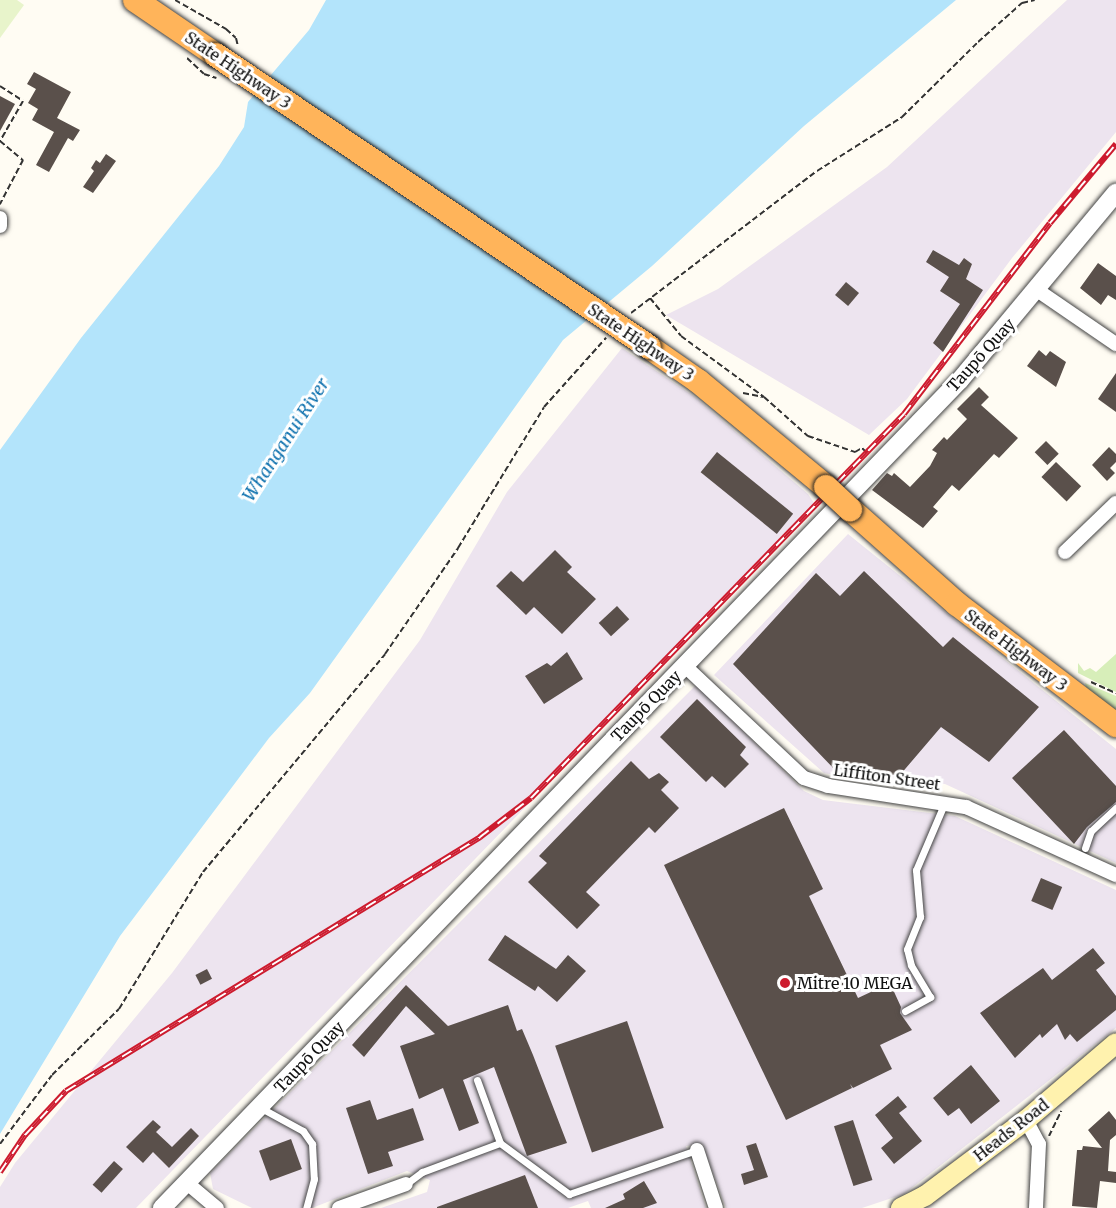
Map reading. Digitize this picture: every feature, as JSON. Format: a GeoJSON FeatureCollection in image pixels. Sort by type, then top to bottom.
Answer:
{"type":"FeatureCollection","features":[{"type":"Feature","properties":{"kind":"highway","name":"State Highway 3"},"geometry":{"type":"LineString","coordinates":[[135,0],[698,381],[826,487],[957,604],[1116,725]]}},
{"type":"Feature","properties":{"kind":"main road","name":"Heads Road"},"geometry":{"type":"LineString","coordinates":[[901,1208],[925,1197],[1026,1120],[1116,1043]]}},
{"type":"Feature","properties":{"kind":"street","name":"Taupō Quay"},"geometry":{"type":"LineString","coordinates":[[162,1208],[978,361],[1116,193]]}},
{"type":"Feature","properties":{"kind":"street"},"geometry":{"type":"LineString","coordinates":[[0,218],[0,226]]}},
{"type":"Feature","properties":{"kind":"street"},"geometry":{"type":"LineString","coordinates":[[1037,290],[1116,344]]}},
{"type":"Feature","properties":{"kind":"street"},"geometry":{"type":"LineString","coordinates":[[1065,552],[1116,503]]}},
{"type":"Feature","properties":{"kind":"street","name":"Liffiton Street"},"geometry":{"type":"LineString","coordinates":[[685,666],[804,778],[828,786],[945,802],[994,818],[1116,875]]}},
{"type":"Feature","properties":{"kind":"street"},"geometry":{"type":"LineString","coordinates":[[1026,1120],[1039,1144],[1036,1208]]}},
{"type":"Feature","properties":{"kind":"street"},"geometry":{"type":"LineString","coordinates":[[697,1150],[716,1208]]}},
{"type":"Feature","properties":{"kind":"street"},"geometry":{"type":"LineString","coordinates":[[187,1183],[217,1208]]}},
{"type":"Feature","properties":{"kind":"street"},"geometry":{"type":"LineString","coordinates":[[339,1208],[405,1184]]}},
{"type":"Feature","properties":{"kind":"lane"},"geometry":{"type":"LineString","coordinates":[[905,1011],[930,997],[911,965],[907,949],[920,917],[916,870],[945,802]]}},
{"type":"Feature","properties":{"kind":"lane"},"geometry":{"type":"LineString","coordinates":[[1085,848],[1091,831],[1116,808]]}},
{"type":"Feature","properties":{"kind":"lane"},"geometry":{"type":"LineString","coordinates":[[477,1080],[500,1143],[569,1194],[697,1150]]}},
{"type":"Feature","properties":{"kind":"lane"},"geometry":{"type":"LineString","coordinates":[[260,1108],[303,1131],[312,1144],[314,1179],[306,1208]]}},
{"type":"Feature","properties":{"kind":"lane"},"geometry":{"type":"LineString","coordinates":[[405,1184],[422,1172],[500,1143]]}},
{"type":"Feature","properties":{"kind":"path"},"geometry":{"type":"LineString","coordinates":[[625,318],[817,171],[902,117],[978,42],[1022,3],[1035,0]]}},
{"type":"Feature","properties":{"kind":"path"},"geometry":{"type":"LineString","coordinates":[[0,86],[23,101],[0,141],[23,160],[0,204]]}},
{"type":"Feature","properties":{"kind":"path"},"geometry":{"type":"LineString","coordinates":[[650,298],[681,336],[764,397],[808,436],[855,452],[862,448],[879,464]]}},
{"type":"Feature","properties":{"kind":"path"},"geometry":{"type":"LineString","coordinates":[[0,1144],[52,1075],[119,1009],[203,872],[385,654],[458,548],[544,407],[609,335]]}},
{"type":"Feature","properties":{"kind":"path"},"geometry":{"type":"LineString","coordinates":[[736,389],[754,397],[764,397]]}},
{"type":"Feature","properties":{"kind":"path"},"geometry":{"type":"LineString","coordinates":[[1040,1161],[1064,1106]]}},
{"type":"Feature","properties":{"kind":"shaded area"},"geometry":{"type":"Polygon","coordinates":[[[1067,0],[1116,0],[1116,132],[1012,258],[907,399],[869,435],[666,315],[718,289],[887,167],[1067,0]]]}},
{"type":"Feature","properties":{"kind":"shaded area"},"geometry":{"type":"Polygon","coordinates":[[[622,348],[695,397],[808,494],[814,503],[812,512],[136,1208],[0,1208],[0,1187],[15,1163],[172,973],[420,640],[507,492],[622,348]]]}},
{"type":"Feature","properties":{"kind":"shaded area"},"geometry":{"type":"Polygon","coordinates":[[[848,534],[1116,749],[1116,863],[945,784],[865,781],[824,773],[714,675],[848,534]]]}},
{"type":"Feature","properties":{"kind":"shaded area"},"geometry":{"type":"Polygon","coordinates":[[[696,685],[804,791],[823,800],[955,816],[1116,890],[1116,1028],[904,1194],[862,1208],[726,1208],[702,1144],[686,1146],[706,1208],[591,1208],[588,1201],[568,1208],[381,1208],[427,1192],[430,1180],[407,1171],[312,1208],[252,1208],[213,1189],[210,1173],[696,685]]]}},
{"type":"Feature","properties":{"kind":"green space"},"geometry":{"type":"Polygon","coordinates":[[[0,0],[17,0],[24,5],[0,38],[0,0]]]}},
{"type":"Feature","properties":{"kind":"green space"},"geometry":{"type":"Polygon","coordinates":[[[1116,654],[1116,692],[1078,673],[1078,663],[1084,671],[1090,668],[1096,672],[1116,654]]]}},
{"type":"Feature","properties":{"kind":"green space"},"geometry":{"type":"Polygon","coordinates":[[[1085,683],[1116,696],[1116,714],[1088,696],[1085,683]]]}},
{"type":"Feature","properties":{"kind":"water","name":"Whanganui River"},"geometry":{"type":"Polygon","coordinates":[[[326,0],[956,0],[804,126],[652,266],[563,340],[310,693],[269,738],[120,936],[0,1134],[0,450],[81,338],[219,166],[244,127],[248,102],[309,30],[326,0]]]}},
{"type":"Feature","properties":{"kind":"building"},"geometry":{"type":"Polygon","coordinates":[[[34,72],[71,92],[57,118],[80,130],[73,141],[68,138],[49,172],[36,165],[54,132],[32,120],[38,109],[28,103],[36,89],[27,84],[34,72]]]}},
{"type":"Feature","properties":{"kind":"building"},"geometry":{"type":"Polygon","coordinates":[[[0,96],[15,104],[0,131],[0,96]]]}},
{"type":"Feature","properties":{"kind":"building"},"geometry":{"type":"Polygon","coordinates":[[[106,154],[116,161],[93,193],[83,187],[94,171],[91,168],[96,160],[100,163],[106,154]]]}},
{"type":"Feature","properties":{"kind":"building"},"geometry":{"type":"Polygon","coordinates":[[[933,250],[959,265],[964,258],[972,264],[966,279],[983,290],[943,352],[933,343],[960,304],[940,291],[949,277],[926,262],[933,250]]]}},
{"type":"Feature","properties":{"kind":"building"},"geometry":{"type":"Polygon","coordinates":[[[1098,263],[1116,276],[1116,300],[1108,295],[1101,305],[1080,288],[1098,263]]]}},
{"type":"Feature","properties":{"kind":"building"},"geometry":{"type":"Polygon","coordinates":[[[846,282],[859,293],[848,306],[835,295],[846,282]]]}},
{"type":"Feature","properties":{"kind":"building"},"geometry":{"type":"Polygon","coordinates":[[[1039,350],[1046,356],[1050,351],[1066,362],[1056,387],[1027,366],[1039,350]]]}},
{"type":"Feature","properties":{"kind":"building"},"geometry":{"type":"Polygon","coordinates":[[[1116,373],[1116,412],[1098,399],[1116,373]]]}},
{"type":"Feature","properties":{"kind":"building"},"geometry":{"type":"Polygon","coordinates":[[[979,387],[989,397],[981,405],[1018,438],[999,458],[994,454],[959,491],[952,485],[933,507],[938,511],[923,528],[872,490],[887,473],[892,476],[894,473],[910,487],[930,466],[937,453],[932,450],[944,437],[947,440],[967,419],[957,409],[979,387]]]}},
{"type":"Feature","properties":{"kind":"building"},"geometry":{"type":"Polygon","coordinates":[[[1046,441],[1059,454],[1047,465],[1035,452],[1046,441]]]}},
{"type":"Feature","properties":{"kind":"building"},"geometry":{"type":"Polygon","coordinates":[[[1109,447],[1116,454],[1116,462],[1110,468],[1115,473],[1107,481],[1092,465],[1109,447]]]}},
{"type":"Feature","properties":{"kind":"building"},"geometry":{"type":"Polygon","coordinates":[[[717,452],[793,514],[777,534],[701,472],[717,452]]]}},
{"type":"Feature","properties":{"kind":"building"},"geometry":{"type":"Polygon","coordinates":[[[1056,462],[1081,486],[1067,501],[1041,477],[1056,462]]]}},
{"type":"Feature","properties":{"kind":"building"},"geometry":{"type":"Polygon","coordinates":[[[555,550],[572,567],[567,572],[596,599],[562,634],[534,607],[526,615],[496,586],[511,571],[523,582],[555,550]]]}},
{"type":"Feature","properties":{"kind":"building"},"geometry":{"type":"Polygon","coordinates":[[[864,571],[943,647],[953,637],[1039,707],[989,762],[941,727],[900,775],[838,773],[733,664],[816,573],[840,596],[864,571]]]}},
{"type":"Feature","properties":{"kind":"building"},"geometry":{"type":"Polygon","coordinates":[[[617,606],[629,619],[611,636],[599,623],[617,606]]]}},
{"type":"Feature","properties":{"kind":"building"},"geometry":{"type":"Polygon","coordinates":[[[567,652],[583,679],[544,704],[525,676],[547,663],[551,666],[567,652]]]}},
{"type":"Feature","properties":{"kind":"building"},"geometry":{"type":"Polygon","coordinates":[[[697,699],[746,747],[740,755],[749,764],[725,788],[712,776],[706,782],[660,737],[697,699]]]}},
{"type":"Feature","properties":{"kind":"building"},"geometry":{"type":"Polygon","coordinates":[[[1064,730],[1116,786],[1116,802],[1087,827],[1074,844],[1012,778],[1064,730]]]}},
{"type":"Feature","properties":{"kind":"building"},"geometry":{"type":"Polygon","coordinates":[[[631,761],[649,779],[659,773],[669,782],[661,790],[679,808],[655,833],[649,827],[586,892],[600,905],[577,929],[528,882],[547,863],[539,856],[631,761]]]}},
{"type":"Feature","properties":{"kind":"building","name":"Mitre 10 MEGA"},"geometry":{"type":"Polygon","coordinates":[[[784,808],[823,889],[809,896],[858,998],[890,983],[901,1007],[900,1013],[912,1030],[880,1045],[892,1069],[853,1088],[850,1084],[852,1088],[786,1120],[664,865],[784,808]]]}},
{"type":"Feature","properties":{"kind":"building"},"geometry":{"type":"Polygon","coordinates":[[[1041,878],[1062,887],[1052,910],[1031,901],[1041,878]]]}},
{"type":"Feature","properties":{"kind":"building"},"geometry":{"type":"Polygon","coordinates":[[[505,935],[556,969],[568,955],[586,971],[557,1002],[538,986],[535,991],[488,960],[505,935]]]}},
{"type":"Feature","properties":{"kind":"building"},"geometry":{"type":"Polygon","coordinates":[[[1093,948],[1105,963],[1096,970],[1116,996],[1116,1010],[1077,1042],[1070,1034],[1065,1040],[1057,1024],[1042,1038],[1040,1034],[1015,1058],[980,1013],[1043,968],[1052,980],[1093,948]]]}},
{"type":"Feature","properties":{"kind":"building"},"geometry":{"type":"Polygon","coordinates":[[[207,969],[212,979],[200,985],[195,975],[207,969]]]}},
{"type":"Feature","properties":{"kind":"building"},"geometry":{"type":"Polygon","coordinates":[[[406,985],[448,1026],[508,1005],[517,1031],[522,1029],[567,1143],[527,1156],[494,1067],[463,1080],[479,1123],[459,1131],[443,1088],[419,1099],[400,1046],[435,1034],[406,1006],[364,1057],[352,1045],[406,985]]]}},
{"type":"Feature","properties":{"kind":"building"},"geometry":{"type":"Polygon","coordinates":[[[627,1021],[664,1128],[592,1153],[555,1046],[627,1021]]]}},
{"type":"Feature","properties":{"kind":"building"},"geometry":{"type":"Polygon","coordinates":[[[971,1065],[1000,1101],[971,1124],[959,1108],[948,1116],[933,1098],[971,1065]]]}},
{"type":"Feature","properties":{"kind":"building"},"geometry":{"type":"Polygon","coordinates":[[[898,1096],[907,1107],[899,1113],[922,1141],[894,1164],[881,1148],[893,1138],[875,1115],[898,1096]]]}},
{"type":"Feature","properties":{"kind":"building"},"geometry":{"type":"Polygon","coordinates":[[[370,1100],[377,1120],[413,1108],[424,1140],[388,1152],[393,1166],[368,1174],[346,1108],[370,1100]]]}},
{"type":"Feature","properties":{"kind":"building"},"geometry":{"type":"Polygon","coordinates":[[[1109,1111],[1116,1120],[1116,1135],[1110,1140],[1108,1171],[1116,1172],[1116,1183],[1100,1181],[1097,1208],[1072,1206],[1077,1150],[1082,1150],[1083,1146],[1102,1148],[1088,1130],[1109,1111]]]}},
{"type":"Feature","properties":{"kind":"building"},"geometry":{"type":"Polygon","coordinates":[[[153,1120],[161,1127],[156,1132],[172,1147],[191,1128],[199,1136],[169,1168],[153,1152],[143,1163],[126,1147],[153,1120]]]}},
{"type":"Feature","properties":{"kind":"building"},"geometry":{"type":"Polygon","coordinates":[[[853,1120],[872,1180],[853,1186],[834,1126],[853,1120]]]}},
{"type":"Feature","properties":{"kind":"building"},"geometry":{"type":"Polygon","coordinates":[[[291,1139],[302,1169],[270,1181],[259,1151],[291,1139]]]}},
{"type":"Feature","properties":{"kind":"building"},"geometry":{"type":"Polygon","coordinates":[[[756,1143],[768,1177],[744,1185],[741,1174],[754,1170],[746,1146],[756,1143]]]}},
{"type":"Feature","properties":{"kind":"building"},"geometry":{"type":"Polygon","coordinates":[[[114,1161],[123,1169],[102,1193],[93,1185],[114,1161]]]}},
{"type":"Feature","properties":{"kind":"building"},"geometry":{"type":"Polygon","coordinates":[[[525,1175],[538,1208],[437,1208],[437,1207],[525,1175]]]}},
{"type":"Feature","properties":{"kind":"building"},"geometry":{"type":"Polygon","coordinates":[[[644,1181],[657,1203],[643,1208],[605,1208],[625,1199],[623,1194],[644,1181]]]}},
{"type":"Feature","properties":{"kind":"railway"},"geometry":{"type":"LineString","coordinates":[[0,1172],[25,1135],[66,1091],[480,837],[531,798],[904,414],[1050,223],[1116,144]]}},
{"type":"Feature","properties":{"kind":"place","name":"Mitre 10 MEGA"},"geometry":{"type":"Point","coordinates":[785,983]}}]}
